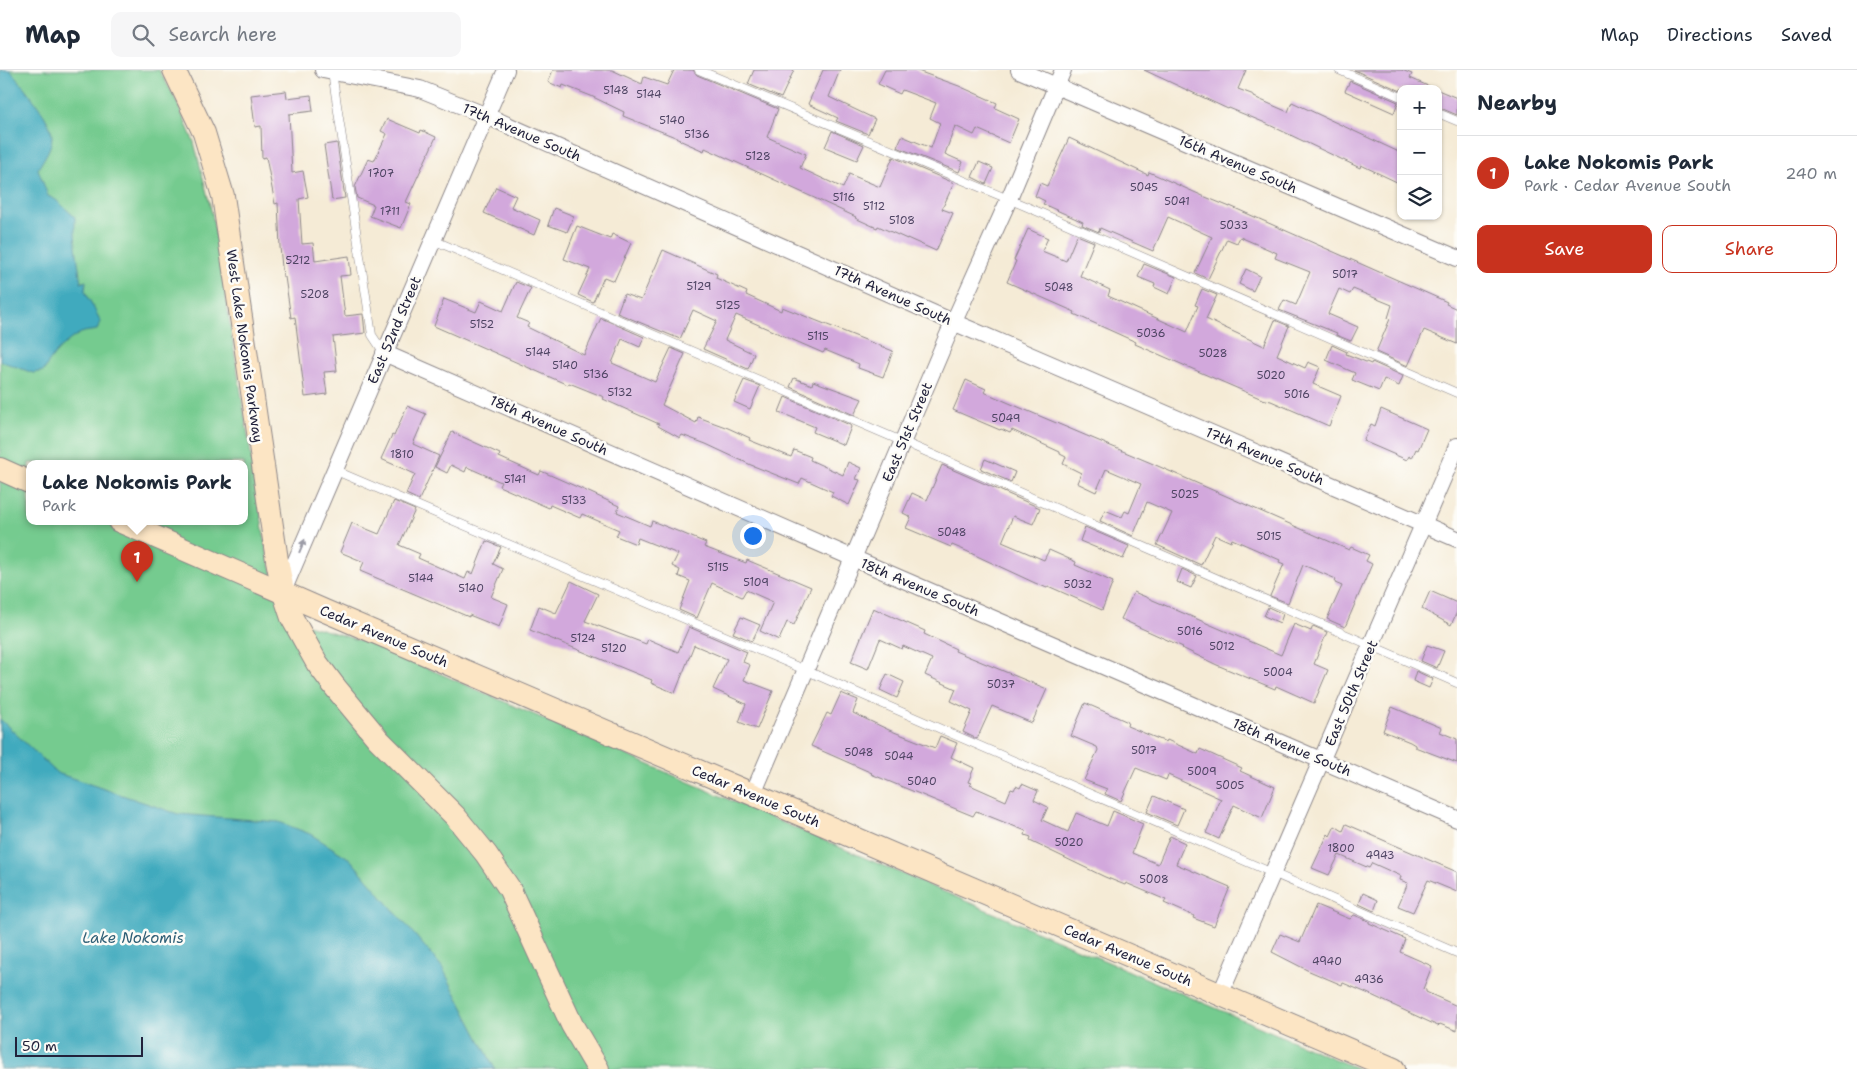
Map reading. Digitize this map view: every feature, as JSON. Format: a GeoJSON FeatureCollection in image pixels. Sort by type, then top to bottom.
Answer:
{"type":"FeatureCollection","features":[{"type":"Feature","properties":{"kind":"main road","name":"West Lake Nokomis Parkway"},"geometry":{"type":"LineString","coordinates":[[174,70],[204,133],[223,196],[276,560],[283,591],[302,637],[335,687],[383,745],[455,816],[502,876],[520,908],[572,1025],[598,1069]]}},
{"type":"Feature","properties":{"kind":"main road"},"geometry":{"type":"LineString","coordinates":[[0,469],[26,480]]}},
{"type":"Feature","properties":{"kind":"main road","name":"Cedar Avenue South"},"geometry":{"type":"LineString","coordinates":[[128,525],[1394,1069]]}},
{"type":"Feature","properties":{"kind":"street","name":"East 52nd Street"},"geometry":{"type":"LineString","coordinates":[[283,591],[506,70]]}},
{"type":"Feature","properties":{"kind":"street","name":"16th Avenue South"},"geometry":{"type":"LineString","coordinates":[[1019,70],[1457,258]]}},
{"type":"Feature","properties":{"kind":"street","name":"East 51st Street"},"geometry":{"type":"LineString","coordinates":[[753,794],[953,322],[1009,199],[1063,70]]}},
{"type":"Feature","properties":{"kind":"street","name":"17th Avenue South"},"geometry":{"type":"LineString","coordinates":[[328,71],[420,90],[487,116],[953,322],[1457,539]]}},
{"type":"Feature","properties":{"kind":"street","name":"18th Avenue South"},"geometry":{"type":"LineString","coordinates":[[384,353],[1457,819]]}},
{"type":"Feature","properties":{"kind":"street","name":"East 50th Street"},"geometry":{"type":"LineString","coordinates":[[1220,995],[1457,446]]}},
{"type":"Feature","properties":{"kind":"lane"},"geometry":{"type":"LineString","coordinates":[[699,70],[1009,199],[1457,393]]}},
{"type":"Feature","properties":{"kind":"lane"},"geometry":{"type":"LineString","coordinates":[[1339,70],[1397,95]]}},
{"type":"Feature","properties":{"kind":"lane"},"geometry":{"type":"LineString","coordinates":[[328,71],[372,334],[384,353]]}},
{"type":"Feature","properties":{"kind":"lane"},"geometry":{"type":"LineString","coordinates":[[1442,115],[1457,121]]}},
{"type":"Feature","properties":{"kind":"lane"},"geometry":{"type":"LineString","coordinates":[[433,240],[1457,683]]}},
{"type":"Feature","properties":{"kind":"lane"},"geometry":{"type":"LineString","coordinates":[[334,470],[805,670],[1457,952]]}},
{"type":"Feature","properties":{"kind":"green space"},"geometry":{"type":"Polygon","coordinates":[[[0,70],[159,70],[174,96],[194,142],[212,213],[266,547],[284,618],[372,644],[746,807],[1358,1069],[0,1069],[0,70]]]}},
{"type":"Feature","properties":{"kind":"water"},"geometry":{"type":"Polygon","coordinates":[[[0,70],[10,70],[35,102],[51,129],[51,145],[38,169],[48,196],[56,200],[75,217],[81,283],[86,281],[85,291],[101,322],[97,330],[81,333],[64,344],[50,360],[44,371],[33,373],[0,361],[0,70]]]}},
{"type":"Feature","properties":{"kind":"water","name":"Lake Nokomis"},"geometry":{"type":"Polygon","coordinates":[[[0,719],[57,773],[178,814],[279,822],[310,834],[350,859],[442,967],[495,1069],[0,1069],[0,719]]]}},
{"type":"Feature","properties":{"kind":"building"},"geometry":{"type":"Polygon","coordinates":[[[553,70],[612,70],[642,84],[644,77],[667,85],[674,70],[693,70],[697,75],[778,109],[767,137],[806,154],[800,168],[843,188],[849,174],[880,187],[893,157],[954,183],[942,209],[953,213],[936,251],[878,226],[877,228],[705,148],[704,151],[623,116],[624,112],[591,96],[563,85],[562,88],[548,82],[553,70]]]}},
{"type":"Feature","properties":{"kind":"building"},"geometry":{"type":"Polygon","coordinates":[[[754,70],[794,70],[781,98],[748,84],[754,70]]]}},
{"type":"Feature","properties":{"kind":"building"},"geometry":{"type":"Polygon","coordinates":[[[823,70],[840,70],[829,97],[875,119],[868,134],[836,121],[838,118],[808,104],[823,70]]]}},
{"type":"Feature","properties":{"kind":"building"},"geometry":{"type":"Polygon","coordinates":[[[885,70],[915,70],[959,86],[997,103],[995,108],[1019,119],[1009,143],[977,129],[974,135],[955,126],[945,154],[963,162],[959,172],[897,147],[902,136],[931,148],[940,123],[930,118],[936,103],[902,90],[900,94],[878,84],[885,70]]]}},
{"type":"Feature","properties":{"kind":"building"},"geometry":{"type":"Polygon","coordinates":[[[1144,70],[1246,70],[1238,89],[1288,112],[1292,102],[1397,151],[1397,182],[1361,165],[1360,168],[1263,122],[1228,109],[1144,70]]]}},
{"type":"Feature","properties":{"kind":"building"},"geometry":{"type":"Polygon","coordinates":[[[1354,70],[1402,70],[1412,74],[1410,78],[1426,85],[1397,85],[1397,89],[1354,70]]]}},
{"type":"Feature","properties":{"kind":"building"},"geometry":{"type":"Polygon","coordinates":[[[1350,81],[1397,102],[1397,105],[1394,113],[1345,91],[1350,81]]]}},
{"type":"Feature","properties":{"kind":"building"},"geometry":{"type":"Polygon","coordinates":[[[286,91],[287,98],[311,95],[313,111],[289,114],[292,173],[303,171],[308,197],[299,199],[302,244],[313,243],[315,261],[349,256],[351,275],[340,276],[345,316],[363,314],[365,333],[333,337],[337,371],[324,372],[327,394],[305,397],[295,317],[291,318],[285,277],[283,277],[278,203],[275,204],[266,157],[262,158],[261,126],[255,127],[251,95],[286,91]]]}},
{"type":"Feature","properties":{"kind":"building"},"geometry":{"type":"Polygon","coordinates":[[[1442,92],[1457,98],[1457,115],[1442,109],[1442,92]]]}},
{"type":"Feature","properties":{"kind":"building"},"geometry":{"type":"Polygon","coordinates":[[[387,119],[420,133],[421,130],[436,137],[406,202],[411,204],[401,228],[370,216],[374,205],[357,198],[355,187],[368,159],[374,161],[387,134],[381,131],[387,119]]]}},
{"type":"Feature","properties":{"kind":"building"},"geometry":{"type":"Polygon","coordinates":[[[832,131],[864,145],[857,160],[825,147],[832,131]]]}},
{"type":"Feature","properties":{"kind":"building"},"geometry":{"type":"Polygon","coordinates":[[[1069,138],[1148,175],[1149,172],[1230,206],[1447,302],[1446,304],[1457,309],[1457,344],[1424,330],[1408,366],[1376,352],[1390,319],[1388,318],[1392,305],[1353,289],[1350,294],[1339,289],[1328,314],[1358,327],[1351,341],[1336,335],[1337,333],[1279,310],[1284,300],[1296,305],[1310,272],[1275,258],[1277,253],[1240,237],[1237,243],[1227,239],[1208,279],[1195,273],[1212,237],[1168,217],[1153,251],[1100,228],[1099,232],[1082,225],[1083,222],[1043,204],[1045,201],[1035,196],[1040,183],[1047,186],[1069,138]]]}},
{"type":"Feature","properties":{"kind":"building"},"geometry":{"type":"Polygon","coordinates":[[[337,143],[345,198],[332,200],[324,145],[337,143]]]}},
{"type":"Feature","properties":{"kind":"building"},"geometry":{"type":"Polygon","coordinates":[[[979,162],[993,168],[986,184],[972,177],[979,162]]]}},
{"type":"Feature","properties":{"kind":"building"},"geometry":{"type":"Polygon","coordinates":[[[496,187],[516,196],[511,207],[540,220],[534,235],[484,213],[496,187]]]}},
{"type":"Feature","properties":{"kind":"building"},"geometry":{"type":"Polygon","coordinates":[[[554,208],[574,216],[567,232],[548,225],[554,208]]]}},
{"type":"Feature","properties":{"kind":"building"},"geometry":{"type":"Polygon","coordinates":[[[577,226],[610,239],[612,234],[631,243],[614,281],[604,277],[593,302],[578,295],[590,269],[564,259],[577,226]]]}},
{"type":"Feature","properties":{"kind":"building"},"geometry":{"type":"Polygon","coordinates":[[[1028,229],[1048,238],[1042,251],[1066,261],[1077,235],[1094,242],[1080,276],[1110,290],[1108,296],[1187,332],[1198,306],[1195,305],[1202,289],[1217,295],[1206,319],[1264,346],[1275,320],[1289,326],[1277,355],[1305,368],[1308,362],[1320,367],[1313,384],[1341,396],[1329,426],[1135,344],[1136,342],[1074,314],[1075,312],[1007,282],[1016,261],[1014,260],[1028,229]]]}},
{"type":"Feature","properties":{"kind":"building"},"geometry":{"type":"Polygon","coordinates":[[[663,250],[717,274],[716,278],[747,292],[746,295],[781,311],[782,307],[893,351],[883,377],[858,368],[859,364],[825,350],[823,353],[736,315],[725,340],[754,354],[748,369],[703,349],[717,321],[693,310],[680,339],[617,313],[624,294],[641,300],[663,250]]]}},
{"type":"Feature","properties":{"kind":"building"},"geometry":{"type":"Polygon","coordinates":[[[1144,264],[1176,277],[1169,294],[1154,287],[1155,284],[1138,277],[1144,264]]]}},
{"type":"Feature","properties":{"kind":"building"},"geometry":{"type":"Polygon","coordinates":[[[1246,269],[1260,276],[1253,291],[1239,284],[1246,269]]]}},
{"type":"Feature","properties":{"kind":"building"},"geometry":{"type":"Polygon","coordinates":[[[516,282],[531,288],[517,318],[529,323],[527,327],[584,355],[601,318],[644,337],[640,347],[622,339],[612,363],[655,382],[671,348],[685,354],[662,405],[696,423],[698,417],[728,428],[750,438],[749,440],[791,457],[794,450],[811,457],[810,460],[843,475],[848,462],[861,468],[856,479],[860,480],[849,505],[831,496],[833,492],[802,478],[799,484],[751,465],[706,444],[682,435],[680,438],[658,426],[659,424],[603,399],[604,397],[569,383],[568,385],[434,326],[444,299],[476,312],[481,301],[503,311],[516,282]]]}},
{"type":"Feature","properties":{"kind":"building"},"geometry":{"type":"Polygon","coordinates":[[[1332,345],[1347,352],[1346,354],[1371,364],[1372,362],[1403,376],[1399,386],[1384,379],[1379,391],[1352,380],[1355,373],[1326,360],[1332,345]]]}},
{"type":"Feature","properties":{"kind":"building"},"geometry":{"type":"Polygon","coordinates":[[[794,378],[812,385],[813,381],[862,399],[854,415],[790,387],[794,378]]]}},
{"type":"Feature","properties":{"kind":"building"},"geometry":{"type":"Polygon","coordinates":[[[744,380],[760,386],[750,409],[734,402],[744,380]]]}},
{"type":"Feature","properties":{"kind":"building"},"geometry":{"type":"Polygon","coordinates":[[[966,380],[986,389],[984,392],[1009,403],[1349,550],[1351,547],[1369,555],[1366,561],[1372,564],[1345,627],[1327,619],[1342,586],[1335,583],[1336,579],[1303,565],[1288,603],[1270,596],[1284,564],[1279,562],[1280,560],[1232,539],[1231,542],[1215,535],[1201,565],[1157,545],[1172,513],[1147,502],[1133,536],[1100,521],[1105,510],[1122,517],[1125,511],[1129,513],[1141,484],[1106,469],[1096,492],[1077,483],[1081,473],[1063,464],[1066,457],[1060,454],[1060,452],[1012,430],[1010,433],[1000,430],[953,410],[966,380]]]}},
{"type":"Feature","properties":{"kind":"building"},"geometry":{"type":"Polygon","coordinates":[[[785,397],[850,425],[851,427],[844,445],[813,432],[815,427],[779,412],[785,397]]]}},
{"type":"Feature","properties":{"kind":"building"},"geometry":{"type":"Polygon","coordinates":[[[407,406],[426,414],[413,444],[439,456],[419,500],[406,494],[415,474],[381,459],[392,435],[394,436],[407,406]]]}},
{"type":"Feature","properties":{"kind":"building"},"geometry":{"type":"Polygon","coordinates":[[[1381,409],[1427,429],[1418,450],[1416,449],[1412,458],[1409,456],[1407,460],[1363,441],[1371,424],[1375,426],[1381,409]]]}},
{"type":"Feature","properties":{"kind":"building"},"geometry":{"type":"Polygon","coordinates":[[[452,432],[500,454],[499,457],[539,475],[541,471],[619,506],[617,512],[650,526],[652,521],[706,543],[704,547],[746,563],[747,560],[811,587],[794,625],[787,622],[779,640],[760,631],[773,602],[746,590],[742,597],[712,583],[697,618],[679,610],[690,581],[678,576],[680,570],[672,566],[678,554],[638,538],[636,544],[616,536],[619,530],[582,514],[580,518],[550,505],[549,508],[499,486],[501,482],[467,467],[465,472],[451,465],[447,473],[435,467],[452,432]]]}},
{"type":"Feature","properties":{"kind":"building"},"geometry":{"type":"Polygon","coordinates":[[[985,459],[1015,472],[1011,482],[981,469],[985,459]]]}},
{"type":"Feature","properties":{"kind":"building"},"geometry":{"type":"Polygon","coordinates":[[[942,465],[1040,508],[1033,524],[1013,516],[1002,542],[1044,560],[1049,550],[1076,562],[1075,565],[1113,582],[1102,610],[1048,586],[1047,588],[1035,583],[964,550],[952,545],[951,547],[906,528],[911,517],[903,513],[912,493],[927,500],[942,465]]]}},
{"type":"Feature","properties":{"kind":"building"},"geometry":{"type":"Polygon","coordinates":[[[394,501],[415,510],[399,545],[420,554],[418,558],[465,579],[468,572],[473,574],[486,541],[501,547],[493,564],[503,569],[491,597],[508,604],[499,627],[469,615],[469,617],[360,571],[364,562],[340,552],[352,523],[379,534],[394,501]]]}},
{"type":"Feature","properties":{"kind":"building"},"geometry":{"type":"Polygon","coordinates":[[[1085,527],[1129,546],[1123,559],[1080,541],[1085,527]]]}},
{"type":"Feature","properties":{"kind":"building"},"geometry":{"type":"Polygon","coordinates":[[[1182,569],[1197,576],[1191,588],[1177,582],[1182,569]]]}},
{"type":"Feature","properties":{"kind":"building"},"geometry":{"type":"Polygon","coordinates":[[[571,581],[598,594],[585,621],[646,644],[648,639],[678,652],[689,627],[747,652],[743,662],[750,665],[744,680],[773,691],[757,729],[739,722],[746,704],[713,689],[727,659],[694,645],[675,693],[651,683],[652,680],[530,630],[539,606],[556,613],[571,581]]]}},
{"type":"Feature","properties":{"kind":"building"},"geometry":{"type":"Polygon","coordinates":[[[1430,591],[1457,603],[1457,612],[1451,625],[1422,609],[1430,591]]]}},
{"type":"Feature","properties":{"kind":"building"},"geometry":{"type":"Polygon","coordinates":[[[1134,592],[1281,655],[1294,624],[1311,631],[1313,626],[1327,632],[1314,664],[1328,670],[1314,703],[1276,686],[1275,689],[1217,665],[1183,647],[1121,619],[1134,592]]]}},
{"type":"Feature","properties":{"kind":"building"},"geometry":{"type":"Polygon","coordinates":[[[1268,607],[1283,614],[1280,623],[1264,616],[1268,607]]]}},
{"type":"Feature","properties":{"kind":"building"},"geometry":{"type":"Polygon","coordinates":[[[873,608],[925,631],[924,634],[956,649],[955,651],[1047,689],[1032,723],[992,706],[977,739],[963,732],[972,711],[951,701],[956,689],[925,675],[932,659],[903,646],[902,649],[880,639],[868,669],[851,662],[873,608]]]}},
{"type":"Feature","properties":{"kind":"building"},"geometry":{"type":"Polygon","coordinates":[[[741,617],[760,625],[752,641],[733,633],[741,617]]]}},
{"type":"Feature","properties":{"kind":"building"},"geometry":{"type":"Polygon","coordinates":[[[1427,645],[1444,651],[1437,668],[1421,661],[1427,645]]]}},
{"type":"Feature","properties":{"kind":"building"},"geometry":{"type":"Polygon","coordinates":[[[1416,671],[1433,679],[1429,688],[1413,681],[1416,671]]]}},
{"type":"Feature","properties":{"kind":"building"},"geometry":{"type":"Polygon","coordinates":[[[887,674],[904,682],[897,698],[880,690],[887,674]]]}},
{"type":"Feature","properties":{"kind":"building"},"geometry":{"type":"Polygon","coordinates":[[[841,693],[858,700],[853,713],[889,730],[935,748],[940,736],[957,743],[951,757],[974,768],[968,782],[971,783],[970,785],[1006,801],[1011,789],[1014,790],[1016,786],[1020,788],[1022,784],[1038,791],[1034,800],[1048,807],[1042,820],[1068,832],[1076,813],[1107,826],[1113,811],[1143,824],[1132,853],[1158,864],[1170,836],[1185,843],[1176,864],[1230,887],[1214,926],[1193,918],[1194,916],[1164,903],[1166,900],[1126,883],[1125,885],[1105,877],[1030,841],[1031,837],[1025,835],[1026,831],[976,811],[973,816],[871,774],[811,746],[827,713],[831,715],[841,693]]]}},
{"type":"Feature","properties":{"kind":"building"},"geometry":{"type":"Polygon","coordinates":[[[1085,703],[1128,722],[1127,726],[1166,742],[1167,740],[1198,754],[1200,749],[1242,768],[1240,771],[1275,787],[1262,818],[1234,805],[1219,839],[1206,833],[1221,799],[1168,775],[1166,780],[1136,768],[1121,801],[1105,794],[1107,789],[1084,780],[1098,750],[1097,747],[1071,736],[1085,703]]]}},
{"type":"Feature","properties":{"kind":"building"},"geometry":{"type":"Polygon","coordinates":[[[1392,707],[1442,728],[1440,732],[1457,739],[1457,763],[1415,747],[1410,742],[1383,731],[1392,707]]]}},
{"type":"Feature","properties":{"kind":"building"},"geometry":{"type":"Polygon","coordinates":[[[1154,796],[1184,809],[1177,825],[1147,812],[1154,796]]]}},
{"type":"Feature","properties":{"kind":"building"},"geometry":{"type":"Polygon","coordinates":[[[1346,824],[1457,872],[1457,892],[1428,880],[1413,912],[1398,906],[1408,883],[1400,880],[1401,876],[1372,863],[1369,868],[1339,855],[1329,875],[1312,868],[1328,834],[1330,836],[1335,826],[1343,831],[1346,824]]]}},
{"type":"Feature","properties":{"kind":"building"},"geometry":{"type":"Polygon","coordinates":[[[1363,893],[1378,900],[1374,911],[1359,904],[1363,893]]]}},
{"type":"Feature","properties":{"kind":"building"},"geometry":{"type":"Polygon","coordinates":[[[1316,905],[1350,919],[1354,915],[1405,939],[1400,952],[1432,966],[1423,989],[1457,1006],[1457,1031],[1440,1024],[1438,1026],[1367,993],[1307,970],[1272,952],[1280,934],[1300,942],[1316,905]]]}},
{"type":"Feature","properties":{"kind":"place","name":"Lake Nokomis Park"},"geometry":{"type":"Point","coordinates":[137,582]}}]}
